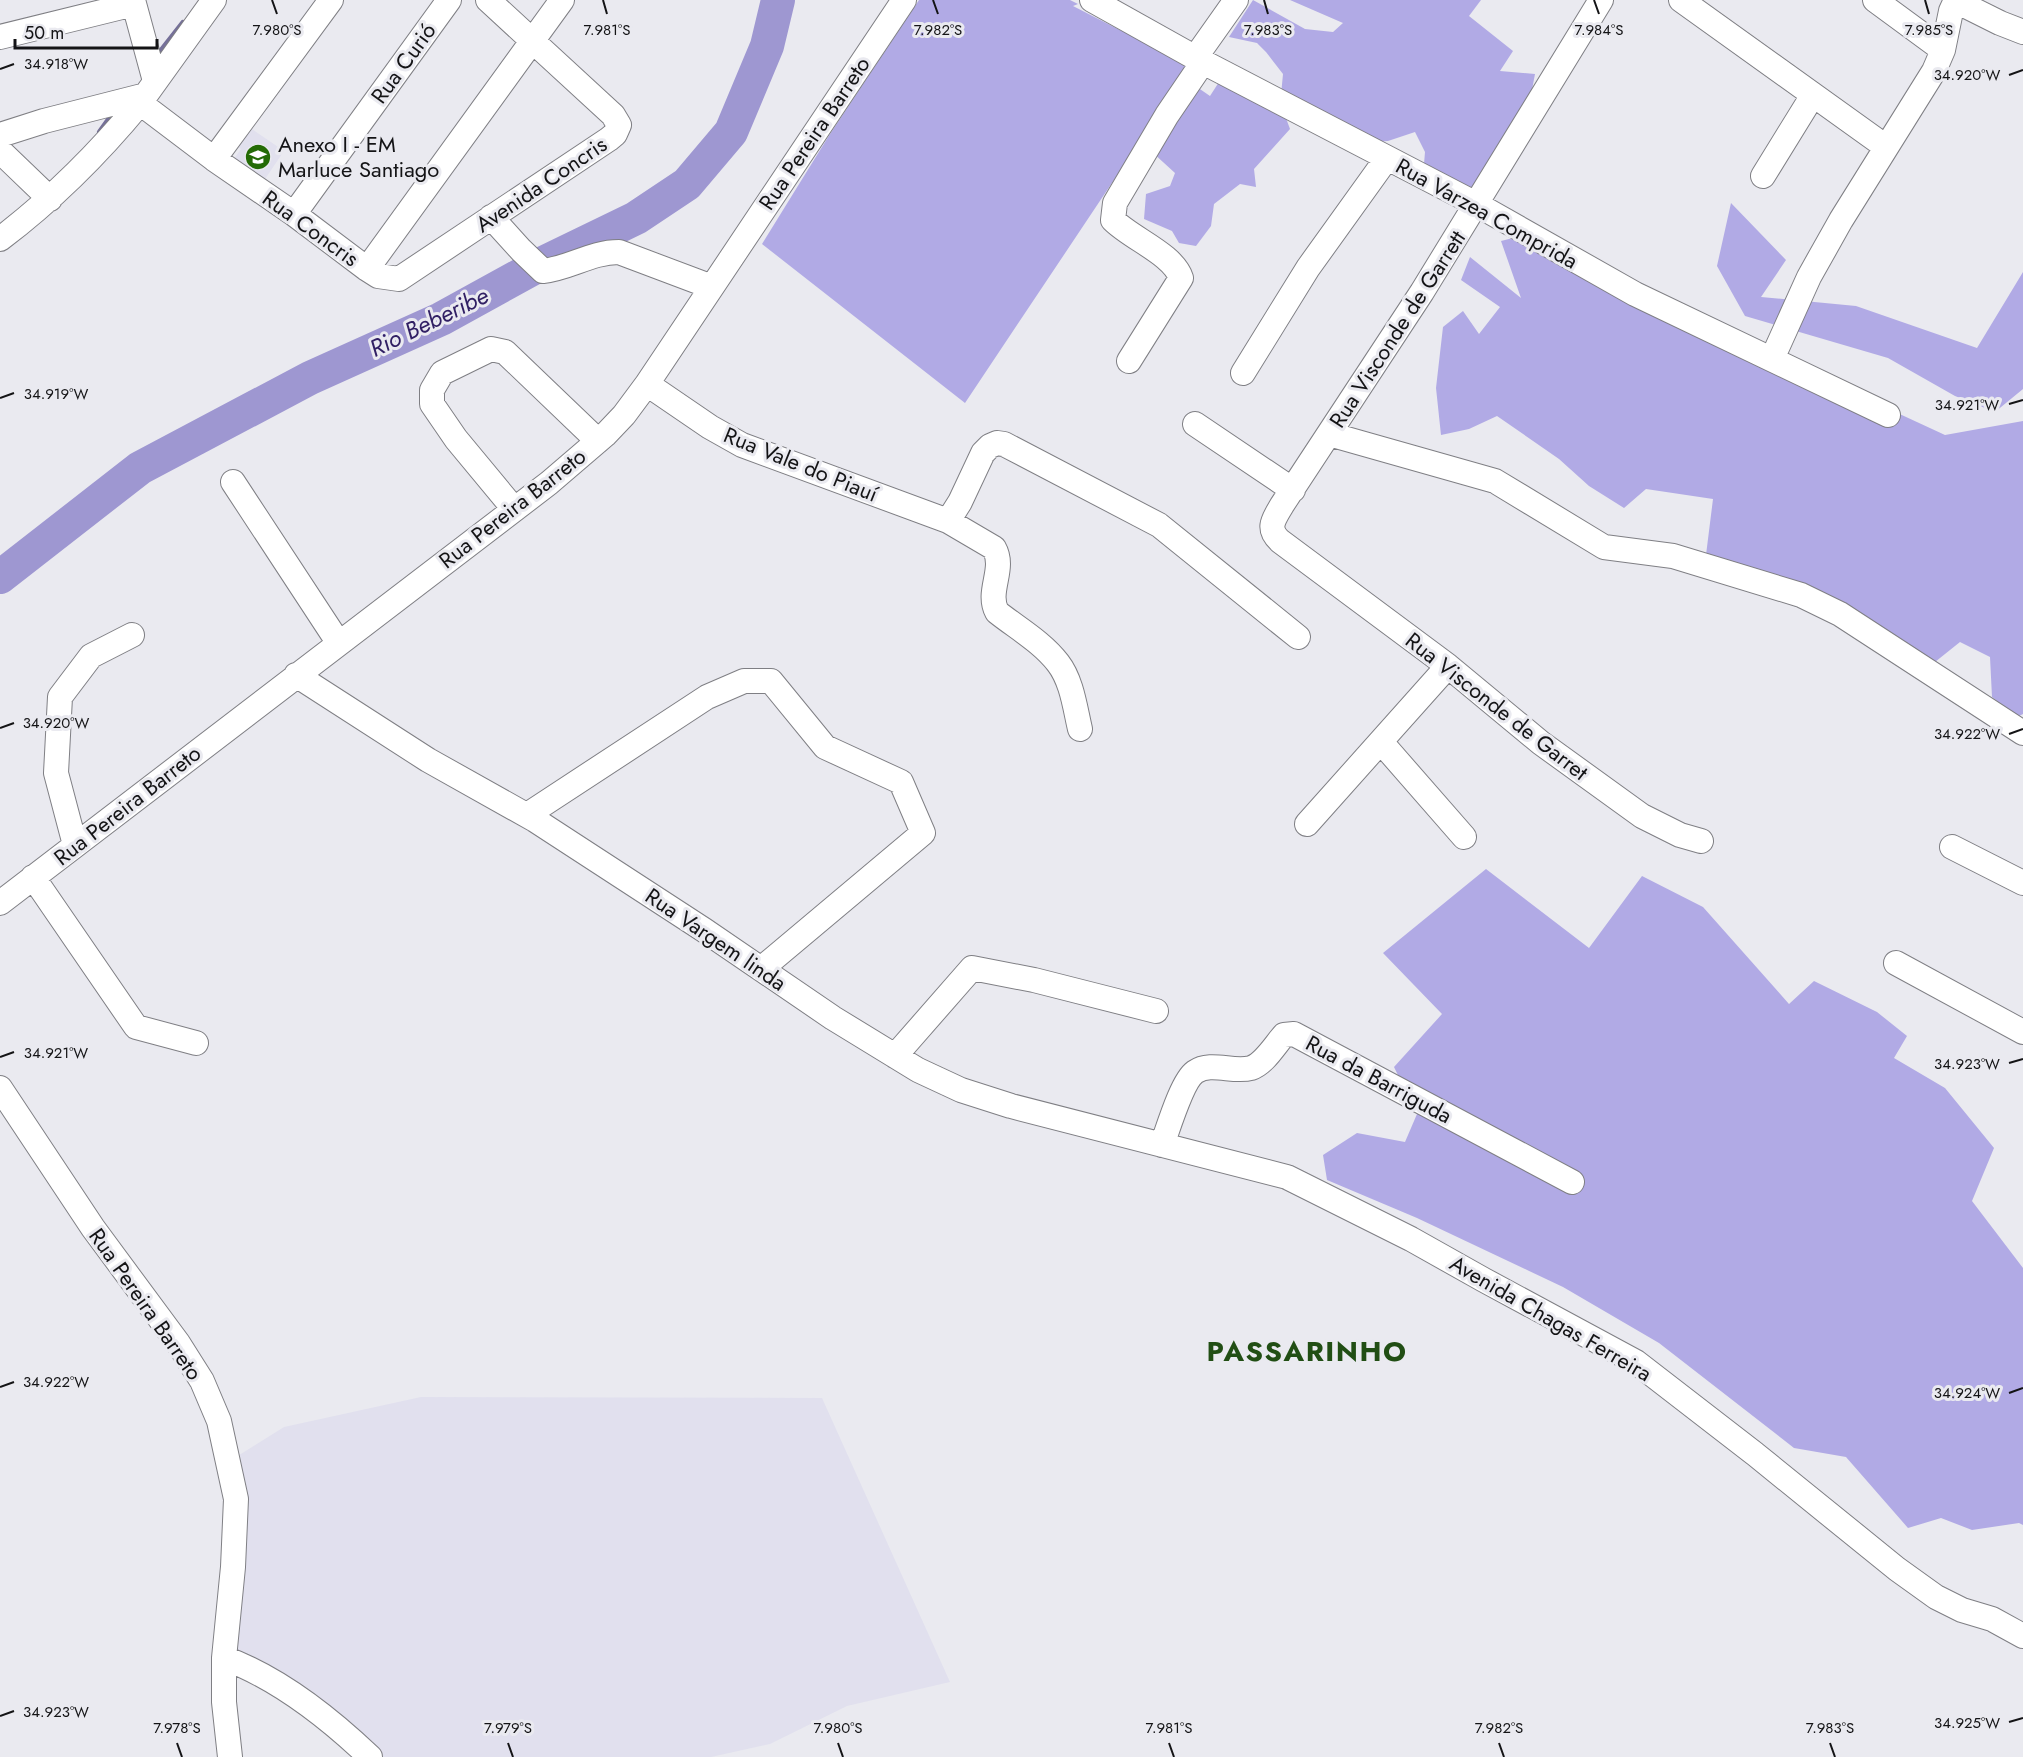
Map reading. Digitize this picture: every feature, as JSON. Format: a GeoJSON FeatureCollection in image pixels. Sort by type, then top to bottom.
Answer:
{"type":"FeatureCollection","features":[{"type":"Feature","properties":{"kind":"street"},"geometry":{"type":"LineString","coordinates":[[0,239],[50,199],[82,168],[147,93],[214,0]]}},
{"type":"Feature","properties":{"kind":"street"},"geometry":{"type":"LineString","coordinates":[[214,159],[331,0]]}},
{"type":"Feature","properties":{"kind":"street","name":"Rua Curió"},"geometry":{"type":"LineString","coordinates":[[294,214],[450,0]]}},
{"type":"Feature","properties":{"kind":"street","name":"Avenida Concris"},"geometry":{"type":"LineString","coordinates":[[399,279],[609,139],[615,134],[619,125],[613,115],[489,0]]}},
{"type":"Feature","properties":{"kind":"street"},"geometry":{"type":"LineString","coordinates":[[366,269],[562,0]]}},
{"type":"Feature","properties":{"kind":"street","name":"Rua Pereira Barreto"},"geometry":{"type":"LineString","coordinates":[[0,903],[338,642],[549,483],[598,441],[624,415],[647,384],[904,0]]}},
{"type":"Feature","properties":{"kind":"street","name":"Rua Varzea Comprida"},"geometry":{"type":"LineString","coordinates":[[1092,0],[1199,60],[1476,204],[1635,294],[1887,415]]}},
{"type":"Feature","properties":{"kind":"street"},"geometry":{"type":"LineString","coordinates":[[1129,361],[1181,278],[1179,271],[1172,263],[1122,229],[1113,220],[1115,202],[1236,0]]}},
{"type":"Feature","properties":{"kind":"street","name":"Rua Visconde de Garrett"},"geometry":{"type":"LineString","coordinates":[[1301,557],[1280,541],[1272,531],[1271,525],[1398,330],[1601,0]]}},
{"type":"Feature","properties":{"kind":"street"},"geometry":{"type":"LineString","coordinates":[[1681,0],[1886,147]]}},
{"type":"Feature","properties":{"kind":"street"},"geometry":{"type":"LineString","coordinates":[[1875,0],[1943,50]]}},
{"type":"Feature","properties":{"kind":"street"},"geometry":{"type":"LineString","coordinates":[[1772,359],[1824,250],[1934,71],[1943,50],[1951,11],[1956,1],[2023,32]]}},
{"type":"Feature","properties":{"kind":"street"},"geometry":{"type":"LineString","coordinates":[[0,38],[134,2],[147,93]]}},
{"type":"Feature","properties":{"kind":"street"},"geometry":{"type":"LineString","coordinates":[[0,135],[147,93]]}},
{"type":"Feature","properties":{"kind":"street","name":"Rua Concris"},"geometry":{"type":"LineString","coordinates":[[147,93],[214,159],[294,214],[366,269],[378,276],[399,279]]}},
{"type":"Feature","properties":{"kind":"street"},"geometry":{"type":"LineString","coordinates":[[1763,176],[1813,95]]}},
{"type":"Feature","properties":{"kind":"street"},"geometry":{"type":"LineString","coordinates":[[0,151],[50,199]]}},
{"type":"Feature","properties":{"kind":"street"},"geometry":{"type":"LineString","coordinates":[[1243,373],[1308,268],[1387,158]]}},
{"type":"Feature","properties":{"kind":"street"},"geometry":{"type":"LineString","coordinates":[[491,217],[543,271],[558,269],[603,252],[619,252],[712,287]]}},
{"type":"Feature","properties":{"kind":"street"},"geometry":{"type":"LineString","coordinates":[[514,509],[456,440],[432,404],[432,390],[442,373],[491,349],[505,352],[598,441]]}},
{"type":"Feature","properties":{"kind":"street","name":"Rua Vale do Piauí"},"geometry":{"type":"LineString","coordinates":[[647,384],[742,446],[939,517],[994,548],[1000,564],[993,604],[997,612],[1045,648],[1059,664],[1068,681],[1080,729]]}},
{"type":"Feature","properties":{"kind":"street"},"geometry":{"type":"LineString","coordinates":[[1195,424],[1293,490]]}},
{"type":"Feature","properties":{"kind":"street"},"geometry":{"type":"LineString","coordinates":[[1329,434],[1495,481],[1604,547],[1673,556],[1801,595],[1840,614],[2023,733]]}},
{"type":"Feature","properties":{"kind":"street"},"geometry":{"type":"LineString","coordinates":[[939,517],[960,502],[983,453],[997,443],[1004,444],[1159,525],[1298,637]]}},
{"type":"Feature","properties":{"kind":"street"},"geometry":{"type":"LineString","coordinates":[[233,482],[338,642]]}},
{"type":"Feature","properties":{"kind":"street","name":"Rua Visconde de Garret"},"geometry":{"type":"LineString","coordinates":[[1301,557],[1448,666],[1541,743],[1642,816],[1680,835],[1701,841]]}},
{"type":"Feature","properties":{"kind":"street"},"geometry":{"type":"LineString","coordinates":[[75,845],[56,773],[60,697],[91,656],[132,635]]}},
{"type":"Feature","properties":{"kind":"street"},"geometry":{"type":"LineString","coordinates":[[1307,824],[1448,666]]}},
{"type":"Feature","properties":{"kind":"street","name":"Rua Vargem linda"},"geometry":{"type":"LineString","coordinates":[[296,675],[428,760],[527,815],[621,875],[833,1018],[918,1070],[961,1090],[1079,1125],[1162,1145]]}},
{"type":"Feature","properties":{"kind":"street"},"geometry":{"type":"LineString","coordinates":[[527,815],[707,697],[744,681],[771,681],[825,747],[901,782],[923,832],[761,969]]}},
{"type":"Feature","properties":{"kind":"street"},"geometry":{"type":"LineString","coordinates":[[1381,742],[1464,837]]}},
{"type":"Feature","properties":{"kind":"street"},"geometry":{"type":"LineString","coordinates":[[1952,847],[2023,883]]}},
{"type":"Feature","properties":{"kind":"street"},"geometry":{"type":"LineString","coordinates":[[33,877],[136,1027],[196,1043]]}},
{"type":"Feature","properties":{"kind":"street"},"geometry":{"type":"LineString","coordinates":[[1896,963],[2023,1032]]}},
{"type":"Feature","properties":{"kind":"street"},"geometry":{"type":"LineString","coordinates":[[895,1056],[972,968],[1156,1011]]}},
{"type":"Feature","properties":{"kind":"street","name":"Rua da Barriguda"},"geometry":{"type":"LineString","coordinates":[[1162,1145],[1182,1090],[1193,1073],[1207,1067],[1251,1068],[1262,1060],[1284,1035],[1294,1034],[1572,1182]]}},
{"type":"Feature","properties":{"kind":"street","name":"Rua Pereira Barreto"},"geometry":{"type":"LineString","coordinates":[[0,1088],[93,1228],[178,1343],[202,1381],[219,1421],[236,1499],[233,1567],[224,1658],[224,1702],[230,1757]]}},
{"type":"Feature","properties":{"kind":"street","name":"Avenida Chagas Ferreira"},"geometry":{"type":"LineString","coordinates":[[1162,1145],[1287,1177],[1411,1239],[1636,1362],[1755,1454],[1897,1569],[1936,1597],[1962,1610],[1992,1619],[2023,1636]]}},
{"type":"Feature","properties":{"kind":"street"},"geometry":{"type":"LineString","coordinates":[[224,1658],[243,1665],[318,1712],[370,1757]]}},
{"type":"Feature","properties":{"kind":"shaded area"},"geometry":{"type":"Polygon","coordinates":[[[919,0],[1070,0],[1078,4],[1073,6],[1190,66],[965,403],[762,244],[830,134],[919,0]]]}},
{"type":"Feature","properties":{"kind":"shaded area"},"geometry":{"type":"Polygon","coordinates":[[[1253,0],[1305,29],[1333,32],[1343,23],[1290,0],[1481,0],[1469,16],[1513,51],[1500,71],[1535,74],[1531,95],[1470,201],[1424,164],[1425,152],[1415,132],[1388,141],[1373,142],[1281,95],[1283,74],[1266,52],[1257,43],[1229,37],[1253,0]]]}},
{"type":"Feature","properties":{"kind":"shaded area"},"geometry":{"type":"Polygon","coordinates":[[[1219,82],[1280,102],[1290,129],[1254,169],[1256,187],[1240,184],[1214,204],[1211,226],[1196,246],[1179,243],[1172,231],[1144,219],[1146,194],[1170,186],[1175,173],[1152,152],[1194,85],[1210,96],[1219,82]]]}},
{"type":"Feature","properties":{"kind":"shaded area","name":"Anexo I - EM Marluce Santiago"},"geometry":{"type":"Polygon","coordinates":[[[252,129],[284,151],[261,185],[231,163],[241,149],[238,147],[252,129]]]}},
{"type":"Feature","properties":{"kind":"shaded area"},"geometry":{"type":"Polygon","coordinates":[[[1731,203],[1786,260],[1761,297],[1856,306],[1977,348],[2023,272],[2023,389],[1995,412],[1955,396],[1888,358],[1745,316],[1717,266],[1731,203]]]}},
{"type":"Feature","properties":{"kind":"shaded area"},"geometry":{"type":"Polygon","coordinates":[[[1517,237],[1945,435],[2023,421],[2023,714],[2017,717],[1992,697],[1990,657],[1960,642],[1935,662],[1892,633],[1796,583],[1706,555],[1713,499],[1646,489],[1624,508],[1589,486],[1559,459],[1497,416],[1469,429],[1441,435],[1436,388],[1443,327],[1463,311],[1479,334],[1500,307],[1461,280],[1470,257],[1521,298],[1501,241],[1517,237]]]}},
{"type":"Feature","properties":{"kind":"shaded area"},"geometry":{"type":"Polygon","coordinates":[[[1486,869],[1589,948],[1642,876],[1703,907],[1789,1004],[1814,981],[1877,1012],[1907,1036],[1894,1058],[1945,1088],[1994,1148],[1972,1201],[2023,1268],[2023,1525],[2019,1523],[1972,1530],[1941,1518],[1908,1528],[1846,1457],[1794,1448],[1659,1343],[1563,1287],[1417,1218],[1327,1180],[1323,1155],[1357,1133],[1405,1142],[1417,1114],[1394,1067],[1442,1014],[1383,953],[1486,869]]]}},
{"type":"Feature","properties":{"kind":"shaded area"},"geometry":{"type":"Polygon","coordinates":[[[421,1397],[822,1398],[950,1682],[847,1706],[770,1744],[711,1757],[383,1757],[334,1713],[233,1650],[236,1457],[284,1427],[421,1397]]]}},
{"type":"Feature","properties":{"kind":"waterway","name":"Rio Beberibe"},"geometry":{"type":"LineString","coordinates":[[0,577],[140,468],[310,378],[441,319],[539,265],[636,218],[687,184],[731,132],[767,46],[778,0]]}},
{"type":"Feature","properties":{"kind":"waterway"},"geometry":{"type":"LineString","coordinates":[[161,51],[183,23]]}},
{"type":"Feature","properties":{"kind":"waterway"},"geometry":{"type":"LineString","coordinates":[[100,132],[115,111]]}},
{"type":"Feature","properties":{"kind":"place","name":"Anexo I - EM Marluce Santiago"},"geometry":{"type":"Point","coordinates":[258,157]}},
{"type":"Feature","properties":{"kind":"district","name":"PASSARINHO"},"geometry":{"type":"Point","coordinates":[1307,1351]}}]}
